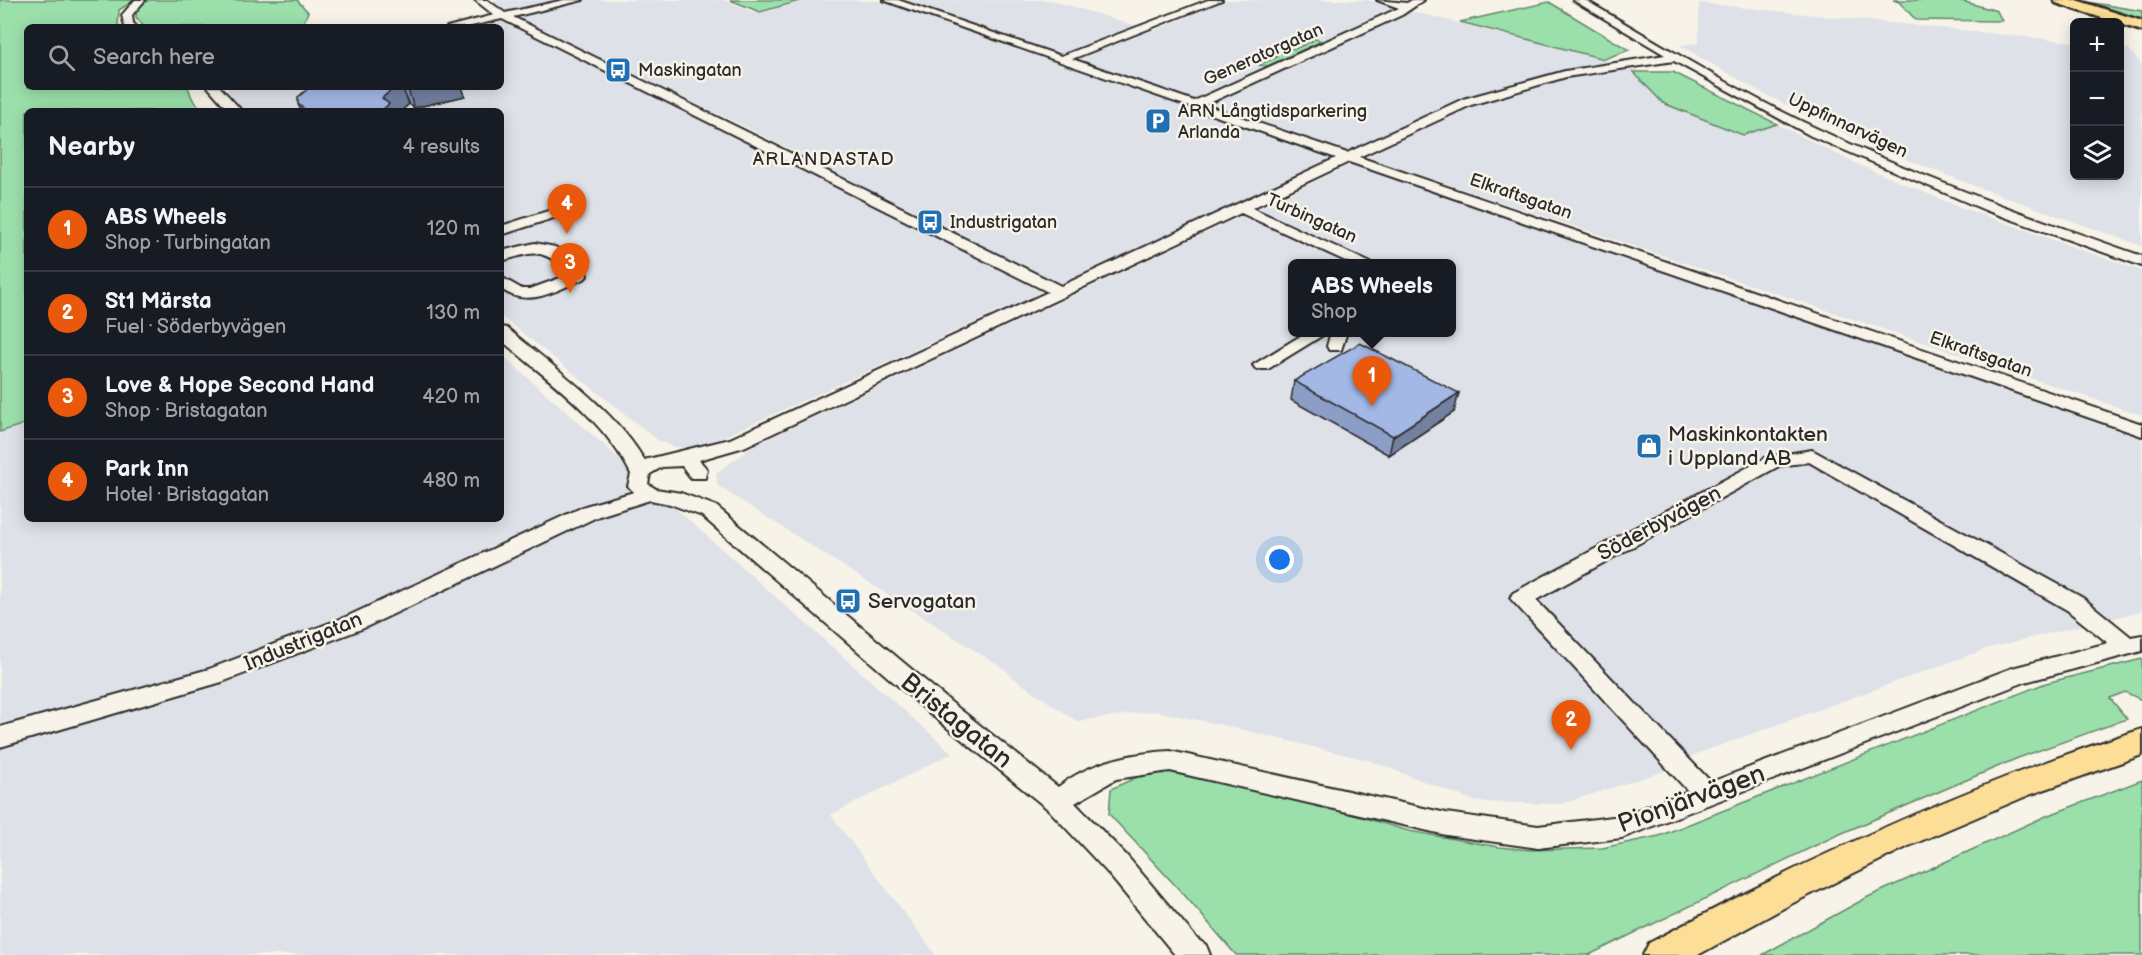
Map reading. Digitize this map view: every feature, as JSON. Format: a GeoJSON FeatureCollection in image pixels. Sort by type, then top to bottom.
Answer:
{"type":"FeatureCollection","features":[{"type":"Feature","properties":{"kind":"highway"},"geometry":{"type":"LineString","coordinates":[[2045,0],[2088,18]]}},
{"type":"Feature","properties":{"kind":"highway"},"geometry":{"type":"LineString","coordinates":[[2061,0],[2142,26]]}},
{"type":"Feature","properties":{"kind":"highway"},"geometry":{"type":"LineString","coordinates":[[2096,0],[2135,7]]}},
{"type":"Feature","properties":{"kind":"highway"},"geometry":{"type":"LineString","coordinates":[[2124,35],[2142,43]]}},
{"type":"Feature","properties":{"kind":"main road"},"geometry":{"type":"LineString","coordinates":[[1662,955],[1781,890],[1910,829],[2034,778],[2142,742]]}},
{"type":"Feature","properties":{"kind":"street"},"geometry":{"type":"LineString","coordinates":[[128,24],[128,15],[140,0]]}},
{"type":"Feature","properties":{"kind":"street"},"geometry":{"type":"LineString","coordinates":[[480,0],[503,16],[1061,292]]}},
{"type":"Feature","properties":{"kind":"street"},"geometry":{"type":"LineString","coordinates":[[466,24],[578,0]]}},
{"type":"Feature","properties":{"kind":"street","name":"Elkraftsgatan"},"geometry":{"type":"LineString","coordinates":[[888,0],[1197,104],[2142,430]]}},
{"type":"Feature","properties":{"kind":"street"},"geometry":{"type":"LineString","coordinates":[[1190,0],[1206,4]]}},
{"type":"Feature","properties":{"kind":"street"},"geometry":{"type":"LineString","coordinates":[[1063,59],[1217,0]]}},
{"type":"Feature","properties":{"kind":"street"},"geometry":{"type":"LineString","coordinates":[[1382,0],[1409,7]]}},
{"type":"Feature","properties":{"kind":"street","name":"Generatorgatan"},"geometry":{"type":"LineString","coordinates":[[1197,104],[1409,7],[1419,0]]}},
{"type":"Feature","properties":{"kind":"street","name":"Uppfinnarvägen"},"geometry":{"type":"LineString","coordinates":[[1578,0],[1754,102],[1846,147],[1990,207],[2116,254],[2142,261]]}},
{"type":"Feature","properties":{"kind":"street"},"geometry":{"type":"LineString","coordinates":[[737,443],[680,491],[647,486],[655,463],[737,443],[1439,114],[1499,91],[1603,66],[1677,57]]}},
{"type":"Feature","properties":{"kind":"street"},"geometry":{"type":"LineString","coordinates":[[217,90],[233,108]]}},
{"type":"Feature","properties":{"kind":"street"},"geometry":{"type":"LineString","coordinates":[[504,230],[573,207]]}},
{"type":"Feature","properties":{"kind":"street","name":"Turbingatan"},"geometry":{"type":"LineString","coordinates":[[1241,208],[1355,259]]}},
{"type":"Feature","properties":{"kind":"street"},"geometry":{"type":"LineString","coordinates":[[504,254],[529,246],[544,246],[579,269],[579,276],[532,294],[518,294],[504,284]]}},
{"type":"Feature","properties":{"kind":"street","name":"Uppfinnarvägen"},"geometry":{"type":"LineString","coordinates":[[2116,254],[2142,267]]}},
{"type":"Feature","properties":{"kind":"street","name":"Bristagatan"},"geometry":{"type":"LineString","coordinates":[[504,335],[619,436],[638,463],[647,486],[709,511],[943,710],[1058,802],[1117,864],[1187,953]]}},
{"type":"Feature","properties":{"kind":"street"},"geometry":{"type":"LineString","coordinates":[[1262,364],[1313,337]]}},
{"type":"Feature","properties":{"kind":"street","name":"Bristagatan"},"geometry":{"type":"LineString","coordinates":[[619,436],[694,464],[696,477],[709,511]]}},
{"type":"Feature","properties":{"kind":"street","name":"Söderbyvägen"},"geometry":{"type":"LineString","coordinates":[[1707,794],[1521,598],[1774,461],[1812,456],[2048,588],[2134,644]]}},
{"type":"Feature","properties":{"kind":"street","name":"Industrigatan"},"geometry":{"type":"LineString","coordinates":[[0,737],[214,676],[356,622],[647,486]]}},
{"type":"Feature","properties":{"kind":"street","name":"Pionjärvägen"},"geometry":{"type":"LineString","coordinates":[[1058,802],[1080,783],[1110,769],[1146,762],[1170,761],[1446,824],[1538,837],[1622,827],[2020,674],[2134,644]]}},
{"type":"Feature","properties":{"kind":"shaded area"},"geometry":{"type":"Polygon","coordinates":[[[488,0],[724,0],[758,14],[808,0],[888,1],[1335,156],[1239,206],[1059,285],[741,125],[507,14],[488,0]]]}},
{"type":"Feature","properties":{"kind":"shaded area"},"geometry":{"type":"Polygon","coordinates":[[[905,0],[1051,0],[1153,31],[1226,0],[1367,0],[1626,65],[1663,103],[1742,135],[1777,124],[1857,164],[1957,206],[2142,271],[2142,415],[1221,109],[905,0]]]}},
{"type":"Feature","properties":{"kind":"shaded area"},"geometry":{"type":"Polygon","coordinates":[[[1699,3],[2070,42],[2070,180],[2124,180],[2124,48],[2129,49],[2142,65],[2142,246],[1964,182],[1861,141],[1764,94],[1679,45],[1699,43],[1699,3]]]}},
{"type":"Feature","properties":{"kind":"shaded area"},"geometry":{"type":"Polygon","coordinates":[[[500,20],[808,171],[1042,292],[710,443],[691,448],[675,447],[660,442],[504,318],[504,108],[242,108],[232,100],[228,90],[504,90],[504,24],[480,24],[500,20]]]}},
{"type":"Feature","properties":{"kind":"shaded area"},"geometry":{"type":"Polygon","coordinates":[[[1352,164],[2142,439],[2142,611],[1989,648],[1688,757],[1665,771],[1561,804],[1477,802],[1371,761],[1154,711],[1076,721],[1012,677],[1007,671],[718,486],[716,473],[755,445],[1352,164]]]}},
{"type":"Feature","properties":{"kind":"shaded area"},"geometry":{"type":"Polygon","coordinates":[[[504,357],[952,753],[831,815],[936,955],[0,955],[0,432],[24,424],[24,522],[504,522],[504,357]]]}},
{"type":"Feature","properties":{"kind":"green space"},"geometry":{"type":"Polygon","coordinates":[[[0,0],[135,0],[119,10],[118,24],[24,24],[24,90],[189,90],[192,98],[200,108],[24,108],[24,424],[0,432],[0,0]]]}},
{"type":"Feature","properties":{"kind":"green space"},"geometry":{"type":"Polygon","coordinates":[[[149,0],[297,0],[308,12],[303,24],[142,24],[136,17],[137,8],[149,0]]]}},
{"type":"Feature","properties":{"kind":"green space"},"geometry":{"type":"Polygon","coordinates":[[[730,0],[803,0],[760,12],[730,0]]]}},
{"type":"Feature","properties":{"kind":"green space"},"geometry":{"type":"Polygon","coordinates":[[[1893,0],[1958,0],[1997,11],[2002,21],[1916,20],[1899,2],[1893,0]]]}},
{"type":"Feature","properties":{"kind":"green space"},"geometry":{"type":"Polygon","coordinates":[[[2075,0],[2142,11],[2142,21],[2075,0]]]}},
{"type":"Feature","properties":{"kind":"green space"},"geometry":{"type":"Polygon","coordinates":[[[1549,2],[1629,50],[1604,59],[1460,22],[1549,2]]]}},
{"type":"Feature","properties":{"kind":"green space"},"geometry":{"type":"Polygon","coordinates":[[[1312,38],[1322,41],[1268,66],[1258,65],[1277,57],[1266,53],[1283,45],[1295,49],[1312,41],[1309,40],[1312,38]]]}},
{"type":"Feature","properties":{"kind":"green space"},"geometry":{"type":"Polygon","coordinates":[[[1633,72],[1673,72],[1777,124],[1743,135],[1663,103],[1633,72]]]}},
{"type":"Feature","properties":{"kind":"green space"},"geometry":{"type":"Polygon","coordinates":[[[2142,659],[2142,700],[2125,692],[2110,698],[2127,719],[2018,758],[1833,837],[1589,955],[1236,955],[1109,814],[1111,789],[1148,772],[1205,771],[1409,831],[1499,847],[1530,850],[1602,848],[1659,836],[2046,683],[2142,659]]]}},
{"type":"Feature","properties":{"kind":"green space"},"geometry":{"type":"Polygon","coordinates":[[[2142,780],[2142,955],[1762,955],[1868,897],[2044,817],[2142,780]]]}},
{"type":"Feature","properties":{"kind":"building"},"geometry":{"type":"Polygon","coordinates":[[[306,90],[391,90],[382,98],[389,104],[384,108],[303,108],[298,104],[298,97],[306,90]]]}},
{"type":"Feature","properties":{"kind":"building"},"geometry":{"type":"Polygon","coordinates":[[[1360,343],[1459,393],[1393,436],[1294,381],[1360,343]]]}},
{"type":"Feature","properties":{"kind":"place","name":"Maskingatan"},"geometry":{"type":"Point","coordinates":[618,70]}},
{"type":"Feature","properties":{"kind":"place","name":"ARN Långtidsparkering Arlanda"},"geometry":{"type":"Point","coordinates":[1158,121]}},
{"type":"Feature","properties":{"kind":"place","name":"Industrigatan"},"geometry":{"type":"Point","coordinates":[930,222]}},
{"type":"Feature","properties":{"kind":"place","name":"Park Inn"},"geometry":{"type":"Point","coordinates":[567,234]}},
{"type":"Feature","properties":{"kind":"place","name":"Love & Hope Second Hand"},"geometry":{"type":"Point","coordinates":[570,293]}},
{"type":"Feature","properties":{"kind":"place","name":"ABS Wheels"},"geometry":{"type":"Point","coordinates":[1372,406]}},
{"type":"Feature","properties":{"kind":"place","name":"Maskinkontakten i Uppland AB"},"geometry":{"type":"Point","coordinates":[1649,446]}},
{"type":"Feature","properties":{"kind":"place","name":"Servogatan"},"geometry":{"type":"Point","coordinates":[848,601]}},
{"type":"Feature","properties":{"kind":"place","name":"St1 Märsta"},"geometry":{"type":"Point","coordinates":[1571,750]}},
{"type":"Feature","properties":{"kind":"district","name":"ARLANDASTAD"},"geometry":{"type":"Point","coordinates":[824,159]}}]}
